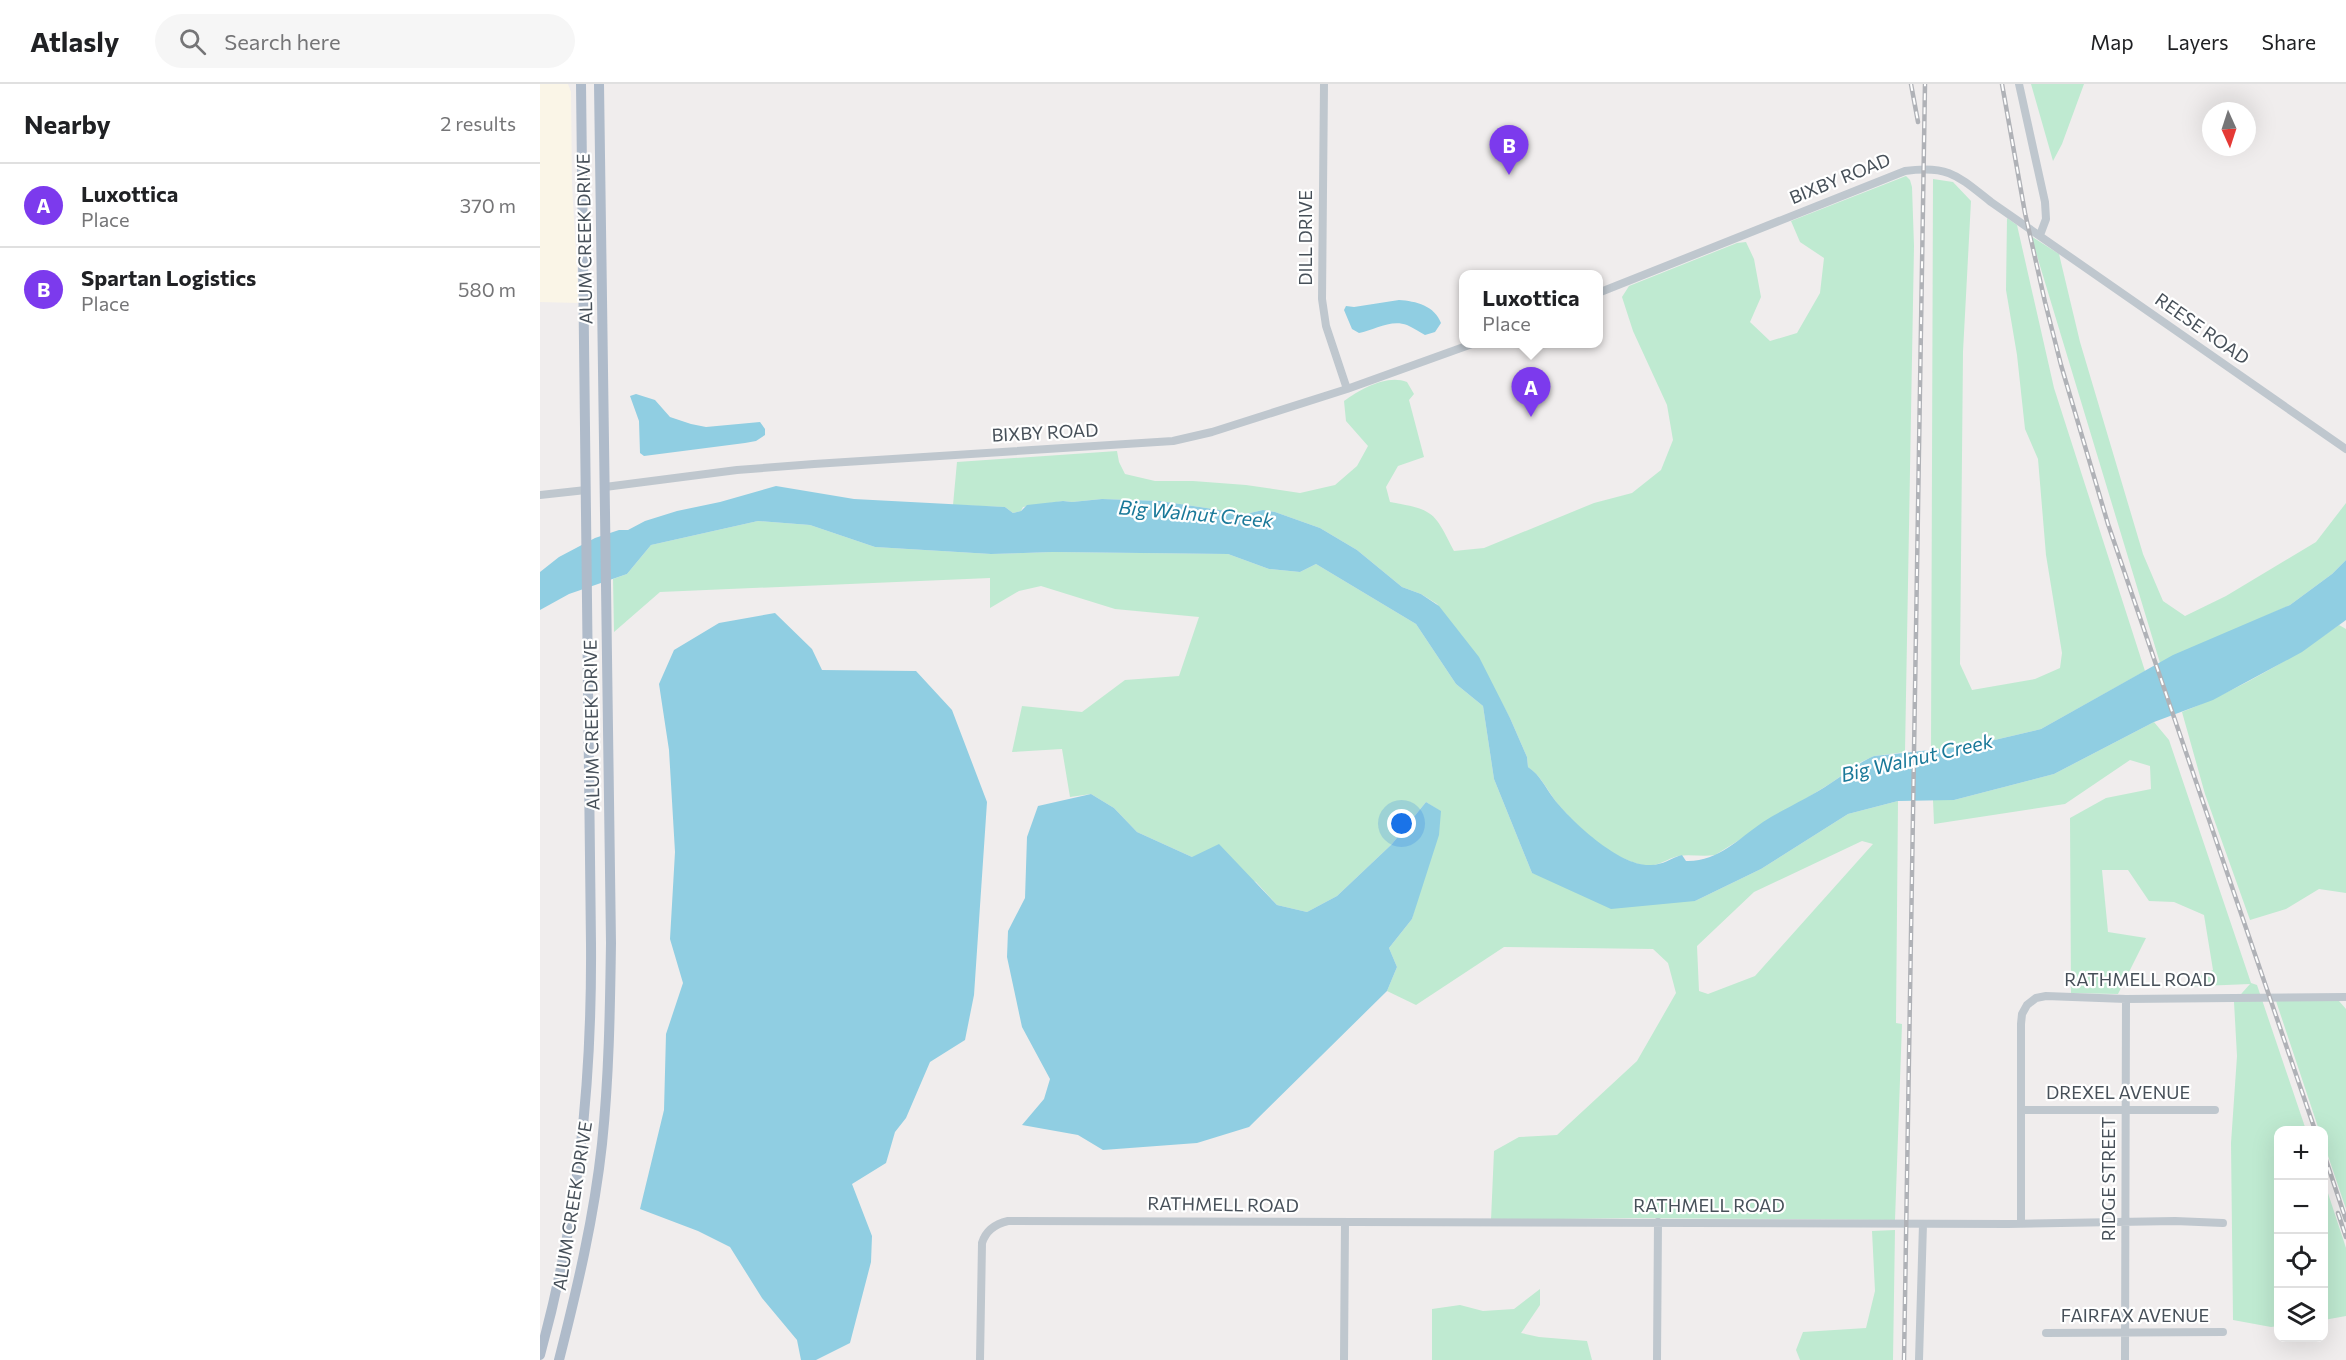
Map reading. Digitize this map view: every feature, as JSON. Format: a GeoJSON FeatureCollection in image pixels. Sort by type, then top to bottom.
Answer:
{"type":"FeatureCollection","features":[{"type":"Feature","properties":{"kind":"main road","name":"ALUM CREEK DRIVE"},"geometry":{"type":"LineString","coordinates":[[540,1355],[570,1224],[589,1080],[592,974],[581,84]]}},
{"type":"Feature","properties":{"kind":"main road","name":"ALUM CREEK DRIVE"},"geometry":{"type":"LineString","coordinates":[[559,1360],[576,1292],[595,1196],[602,1146],[610,1049],[611,943],[599,84]]}},
{"type":"Feature","properties":{"kind":"street","name":"DILL DRIVE"},"geometry":{"type":"LineString","coordinates":[[1324,84],[1323,305],[1326,326],[1347,389]]}},
{"type":"Feature","properties":{"kind":"street"},"geometry":{"type":"LineString","coordinates":[[2019,84],[2045,202],[2046,219],[2040,235]]}},
{"type":"Feature","properties":{"kind":"street","name":"BIXBY ROAD"},"geometry":{"type":"LineString","coordinates":[[1603,291],[1898,173],[1911,170],[1941,171],[1957,175],[2040,235]]}},
{"type":"Feature","properties":{"kind":"street","name":"REESE ROAD"},"geometry":{"type":"LineString","coordinates":[[2040,235],[2346,449]]}},
{"type":"Feature","properties":{"kind":"street","name":"BIXBY ROAD"},"geometry":{"type":"LineString","coordinates":[[605,487],[814,464],[1173,441],[1212,432],[1347,389],[1461,348]]}},
{"type":"Feature","properties":{"kind":"street"},"geometry":{"type":"LineString","coordinates":[[540,495],[586,490]]}},
{"type":"Feature","properties":{"kind":"street","name":"RATHMELL ROAD"},"geometry":{"type":"LineString","coordinates":[[980,1360],[982,1243],[988,1231],[1001,1222],[1098,1220],[2021,1223],[2021,1024],[2022,1014],[2027,1005],[2036,998],[2046,996],[2126,999],[2346,996]]}},
{"type":"Feature","properties":{"kind":"street","name":"RIDGE STREET"},"geometry":{"type":"LineString","coordinates":[[2125,1360],[2126,999]]}},
{"type":"Feature","properties":{"kind":"street","name":"DREXEL AVENUE"},"geometry":{"type":"LineString","coordinates":[[2021,1110],[2215,1110]]}},
{"type":"Feature","properties":{"kind":"street"},"geometry":{"type":"LineString","coordinates":[[2021,1223],[2125,1221],[2223,1223]]}},
{"type":"Feature","properties":{"kind":"street"},"geometry":{"type":"LineString","coordinates":[[1344,1360],[1345,1222]]}},
{"type":"Feature","properties":{"kind":"street"},"geometry":{"type":"LineString","coordinates":[[1657,1360],[1658,1222]]}},
{"type":"Feature","properties":{"kind":"street"},"geometry":{"type":"LineString","coordinates":[[1918,1360],[1923,1224]]}},
{"type":"Feature","properties":{"kind":"street","name":"FAIRFAX AVENUE"},"geometry":{"type":"LineString","coordinates":[[2046,1334],[2223,1332]]}},
{"type":"Feature","properties":{"kind":"shaded area"},"geometry":{"type":"Polygon","coordinates":[[[540,84],[568,84],[571,92],[572,185],[579,303],[540,302],[540,84]]]}},
{"type":"Feature","properties":{"kind":"green space"},"geometry":{"type":"Polygon","coordinates":[[[2031,84],[2084,84],[2062,144],[2053,161],[2031,84]]]}},
{"type":"Feature","properties":{"kind":"green space"},"geometry":{"type":"Polygon","coordinates":[[[1906,176],[1912,187],[1914,246],[1905,752],[1874,756],[1861,762],[1715,855],[1678,856],[1648,866],[1618,856],[1585,832],[1557,803],[1541,779],[1528,767],[1527,757],[1510,718],[1487,676],[1437,604],[1421,594],[1402,587],[1357,550],[1320,528],[1275,512],[1263,510],[1246,514],[1160,501],[1102,499],[1063,501],[1023,507],[1021,511],[1013,513],[1005,507],[953,505],[957,462],[1117,451],[1125,474],[1155,481],[1246,485],[1300,493],[1335,485],[1357,466],[1368,446],[1346,421],[1344,401],[1374,384],[1399,380],[1407,382],[1414,394],[1409,400],[1424,457],[1398,466],[1386,487],[1390,502],[1416,508],[1431,515],[1437,520],[1454,551],[1484,548],[1594,503],[1632,493],[1661,470],[1673,440],[1667,405],[1633,331],[1622,297],[1629,286],[1737,243],[1746,242],[1754,259],[1761,297],[1750,322],[1770,341],[1797,333],[1820,293],[1824,258],[1800,242],[1791,221],[1906,176]]]}},
{"type":"Feature","properties":{"kind":"green space"},"geometry":{"type":"Polygon","coordinates":[[[1933,179],[1953,182],[1971,201],[1963,352],[1960,664],[1972,690],[2035,679],[2060,668],[2062,653],[2046,555],[2038,459],[2025,429],[2017,355],[2006,290],[2007,218],[2017,225],[2054,388],[2145,671],[2041,729],[1969,746],[1931,750],[1933,179]]]}},
{"type":"Feature","properties":{"kind":"green space"},"geometry":{"type":"Polygon","coordinates":[[[2031,236],[2059,254],[2080,342],[2143,554],[2163,601],[2185,616],[2226,596],[2316,542],[2346,503],[2346,560],[2332,574],[2290,605],[2160,663],[2031,236]]]}},
{"type":"Feature","properties":{"kind":"green space"},"geometry":{"type":"Polygon","coordinates":[[[758,521],[810,525],[875,547],[991,554],[1053,552],[1228,554],[1269,569],[1300,572],[1316,564],[1416,624],[1456,684],[1483,706],[1494,779],[1532,873],[1695,901],[1761,869],[1848,814],[1898,801],[1896,1023],[1902,1024],[1895,1220],[1636,1218],[1491,1220],[1494,1151],[1519,1137],[1557,1135],[1637,1061],[1676,993],[1668,963],[1653,949],[1504,947],[1416,1005],[1387,991],[1397,967],[1389,948],[1412,919],[1440,811],[1426,802],[1392,844],[1337,896],[1307,912],[1277,905],[1256,882],[1137,832],[1114,808],[1091,794],[1070,797],[1062,749],[1012,752],[1022,706],[1082,712],[1125,680],[1179,676],[1199,617],[1115,609],[1041,586],[1019,591],[990,608],[990,578],[660,592],[614,632],[613,579],[627,574],[651,545],[758,521]],[[1862,841],[1754,892],[1697,946],[1699,991],[1708,994],[1755,976],[1873,844],[1862,841]]]}},
{"type":"Feature","properties":{"kind":"green space"},"geometry":{"type":"Polygon","coordinates":[[[2339,625],[2346,629],[2346,893],[2319,889],[2286,909],[2250,920],[2205,794],[2182,712],[2263,673],[2339,625]]]}},
{"type":"Feature","properties":{"kind":"green space"},"geometry":{"type":"Polygon","coordinates":[[[2154,722],[2169,740],[2251,983],[2257,985],[2305,1126],[2274,1126],[2274,1327],[2233,1320],[2231,1143],[2237,1056],[2234,1002],[2250,984],[2177,987],[2213,970],[2204,915],[2174,902],[2149,901],[2128,870],[2102,870],[2108,932],[2146,938],[2118,994],[2071,993],[2070,818],[2106,798],[2151,789],[2150,766],[2130,760],[2065,804],[1934,824],[1933,800],[1954,800],[2054,774],[2154,722]]]}},
{"type":"Feature","properties":{"kind":"green space"},"geometry":{"type":"Polygon","coordinates":[[[2276,1001],[2339,1001],[2346,1009],[2346,1209],[2328,1156],[2328,1126],[2318,1126],[2276,1001]]]}},
{"type":"Feature","properties":{"kind":"green space"},"geometry":{"type":"Polygon","coordinates":[[[2328,1193],[2346,1248],[2346,1316],[2328,1319],[2328,1193]]]}},
{"type":"Feature","properties":{"kind":"green space"},"geometry":{"type":"Polygon","coordinates":[[[1895,1230],[1893,1360],[1800,1360],[1796,1350],[1803,1332],[1866,1328],[1875,1291],[1872,1231],[1895,1230]]]}},
{"type":"Feature","properties":{"kind":"green space"},"geometry":{"type":"Polygon","coordinates":[[[1540,1289],[1540,1305],[1521,1333],[1539,1337],[1587,1341],[1592,1360],[1432,1360],[1432,1309],[1460,1305],[1483,1311],[1514,1309],[1540,1289]]]}},
{"type":"Feature","properties":{"kind":"water"},"geometry":{"type":"Polygon","coordinates":[[[1399,300],[1418,303],[1434,312],[1441,323],[1435,332],[1425,335],[1407,325],[1395,323],[1359,333],[1352,329],[1344,310],[1346,306],[1354,307],[1399,300]]]}},
{"type":"Feature","properties":{"kind":"water"},"geometry":{"type":"Polygon","coordinates":[[[636,394],[655,400],[670,417],[691,424],[706,427],[760,422],[765,429],[765,435],[756,441],[745,443],[644,456],[640,453],[639,421],[630,396],[636,394]]]}},
{"type":"Feature","properties":{"kind":"water","name":"Big Walnut Creek"},"geometry":{"type":"Polygon","coordinates":[[[776,486],[854,499],[1005,507],[1013,513],[1021,511],[1027,505],[1063,501],[1102,499],[1160,501],[1246,514],[1263,510],[1275,512],[1320,528],[1357,550],[1402,587],[1421,594],[1439,606],[1479,657],[1510,718],[1527,757],[1528,767],[1584,831],[1611,851],[1639,864],[1655,865],[1682,855],[1686,861],[1718,854],[1763,822],[1874,756],[1969,746],[2041,729],[2173,655],[2290,605],[2332,574],[2346,560],[2346,620],[2302,652],[2213,700],[2154,722],[2054,774],[1954,800],[1898,801],[1848,814],[1761,869],[1695,901],[1611,909],[1532,873],[1494,779],[1483,706],[1456,684],[1416,624],[1316,564],[1300,572],[1269,569],[1228,554],[1053,552],[991,554],[875,547],[810,525],[758,521],[651,545],[627,574],[569,594],[540,610],[540,572],[559,557],[595,538],[619,530],[628,530],[645,521],[677,511],[720,502],[776,486]]]}},
{"type":"Feature","properties":{"kind":"water"},"geometry":{"type":"Polygon","coordinates":[[[775,613],[812,649],[822,670],[916,671],[952,710],[987,802],[974,995],[965,1040],[930,1062],[906,1118],[895,1132],[886,1163],[852,1184],[872,1236],[871,1262],[850,1343],[816,1360],[801,1360],[797,1340],[762,1298],[730,1247],[698,1231],[640,1209],[664,1110],[666,1034],[683,983],[670,939],[675,852],[669,750],[659,684],[674,650],[719,623],[775,613]]]}},
{"type":"Feature","properties":{"kind":"water"},"geometry":{"type":"Polygon","coordinates":[[[1091,794],[1114,808],[1137,832],[1192,857],[1219,844],[1277,905],[1307,912],[1337,896],[1392,844],[1426,802],[1441,811],[1439,835],[1412,919],[1389,948],[1397,967],[1387,991],[1249,1127],[1197,1143],[1103,1150],[1078,1135],[1022,1125],[1044,1099],[1050,1079],[1022,1027],[1007,957],[1008,931],[1025,898],[1027,837],[1038,806],[1091,794]]]}},
{"type":"Feature","properties":{"kind":"railway"},"geometry":{"type":"LineString","coordinates":[[1911,84],[1918,122]]}},
{"type":"Feature","properties":{"kind":"railway"},"geometry":{"type":"LineString","coordinates":[[1904,1360],[1925,84]]}},
{"type":"Feature","properties":{"kind":"railway"},"geometry":{"type":"LineString","coordinates":[[2002,84],[2025,213],[2045,302],[2061,365],[2108,524],[2314,1126]]}},
{"type":"Feature","properties":{"kind":"railway"},"geometry":{"type":"LineString","coordinates":[[2328,1166],[2346,1220]]}},
{"type":"Feature","properties":{"kind":"railway"},"geometry":{"type":"LineString","coordinates":[[2338,1213],[2346,1237]]}},
{"type":"Feature","properties":{"kind":"place","name":"Spartan Logistics"},"geometry":{"type":"Point","coordinates":[1509,175]}},
{"type":"Feature","properties":{"kind":"place","name":"Luxottica"},"geometry":{"type":"Point","coordinates":[1531,417]}}]}
